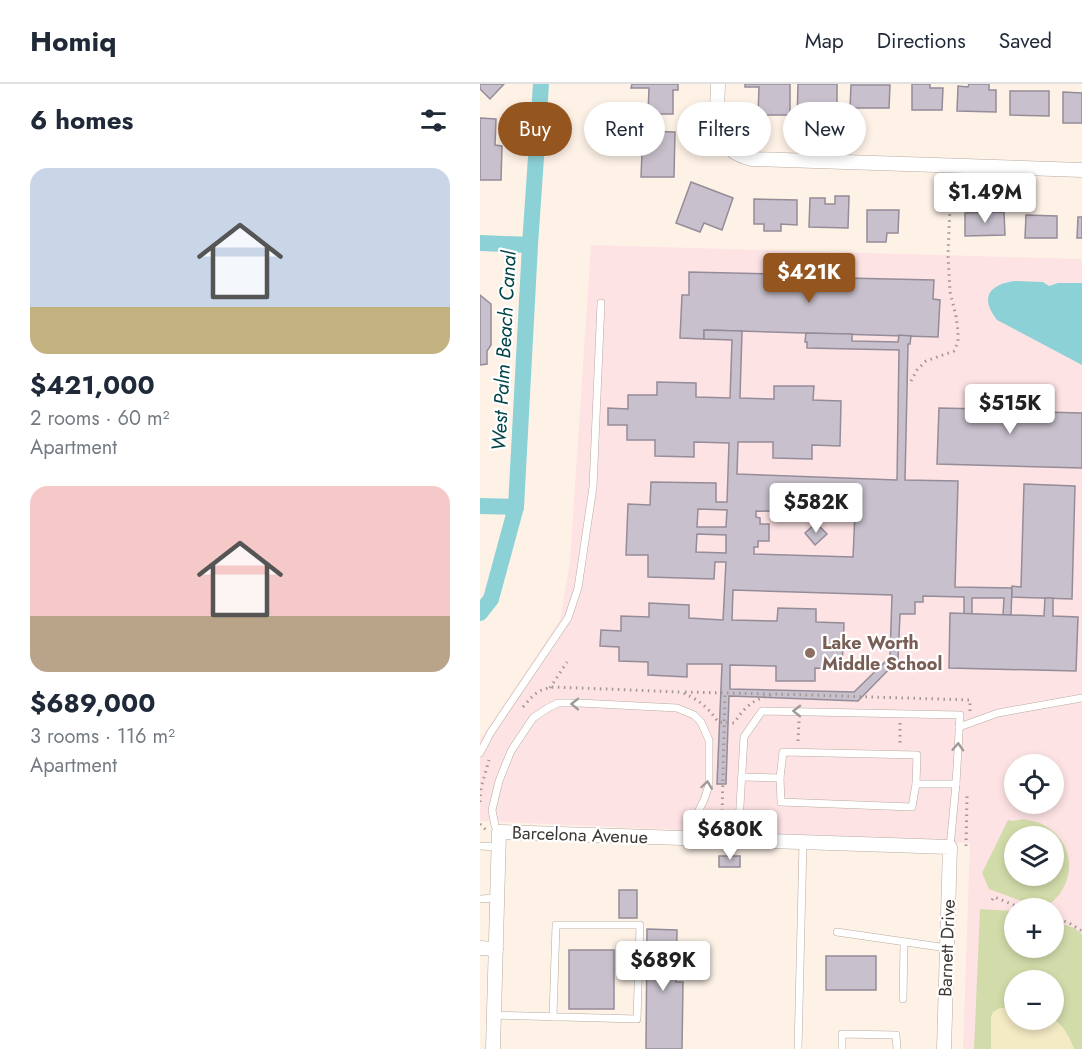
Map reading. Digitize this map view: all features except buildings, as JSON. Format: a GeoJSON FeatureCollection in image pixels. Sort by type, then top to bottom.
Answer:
{"type":"FeatureCollection","features":[{"type":"Feature","properties":{"kind":"street"},"geometry":{"type":"LineString","coordinates":[[718,84],[718,130],[723,141],[731,150],[752,159],[1082,170]]}},
{"type":"Feature","properties":{"kind":"street"},"geometry":{"type":"LineString","coordinates":[[493,1049],[499,832]]}},
{"type":"Feature","properties":{"kind":"street","name":"Barcelona Avenue"},"geometry":{"type":"LineString","coordinates":[[499,832],[950,847]]}},
{"type":"Feature","properties":{"kind":"street","name":"Barnett Drive"},"geometry":{"type":"LineString","coordinates":[[944,1049],[950,847]]}},
{"type":"Feature","properties":{"kind":"street"},"geometry":{"type":"LineString","coordinates":[[480,948],[496,949]]}},
{"type":"Feature","properties":{"kind":"lane"},"geometry":{"type":"LineString","coordinates":[[480,753],[491,732],[568,618],[578,588],[593,487],[601,303]]}},
{"type":"Feature","properties":{"kind":"lane"},"geometry":{"type":"LineString","coordinates":[[959,727],[998,713],[1082,698]]}},
{"type":"Feature","properties":{"kind":"lane"},"geometry":{"type":"LineString","coordinates":[[499,832],[495,826],[492,810],[499,781],[511,751],[533,718],[558,704],[600,704],[677,708],[694,715],[701,722],[709,741],[709,785],[685,838]]}},
{"type":"Feature","properties":{"kind":"lane"},"geometry":{"type":"LineString","coordinates":[[738,840],[744,737],[762,711],[960,714],[950,847]]}},
{"type":"Feature","properties":{"kind":"lane"},"geometry":{"type":"LineString","coordinates":[[783,752],[917,755],[912,807],[781,802],[780,778],[783,752]]}},
{"type":"Feature","properties":{"kind":"lane"},"geometry":{"type":"LineString","coordinates":[[742,777],[780,778]]}},
{"type":"Feature","properties":{"kind":"lane"},"geometry":{"type":"LineString","coordinates":[[916,784],[956,784]]}},
{"type":"Feature","properties":{"kind":"lane"},"geometry":{"type":"LineString","coordinates":[[798,1049],[803,842]]}},
{"type":"Feature","properties":{"kind":"lane"},"geometry":{"type":"LineString","coordinates":[[480,846],[498,847]]}},
{"type":"Feature","properties":{"kind":"lane"},"geometry":{"type":"LineString","coordinates":[[480,899],[497,898]]}},
{"type":"Feature","properties":{"kind":"lane"},"geometry":{"type":"LineString","coordinates":[[494,1015],[553,1017],[637,1019],[640,925],[556,925],[553,1017]]}},
{"type":"Feature","properties":{"kind":"lane"},"geometry":{"type":"LineString","coordinates":[[837,932],[947,948]]}},
{"type":"Feature","properties":{"kind":"lane"},"geometry":{"type":"LineString","coordinates":[[903,999],[904,942]]}},
{"type":"Feature","properties":{"kind":"lane"},"geometry":{"type":"LineString","coordinates":[[842,1049],[842,1034],[896,1035],[897,1049]]}},
{"type":"Feature","properties":{"kind":"path"},"geometry":{"type":"LineString","coordinates":[[911,381],[926,361],[954,351],[958,342],[956,316],[950,292],[951,181]]}},
{"type":"Feature","properties":{"kind":"path"},"geometry":{"type":"LineString","coordinates":[[550,687],[567,662]]}},
{"type":"Feature","properties":{"kind":"path"},"geometry":{"type":"LineString","coordinates":[[520,710],[536,692],[550,687],[970,700],[970,723]]}},
{"type":"Feature","properties":{"kind":"path"},"geometry":{"type":"LineString","coordinates":[[680,692],[702,703],[718,722],[725,723],[734,723],[741,711],[753,701],[775,694]]}},
{"type":"Feature","properties":{"kind":"path"},"geometry":{"type":"LineString","coordinates":[[722,817],[725,693]]}},
{"type":"Feature","properties":{"kind":"path"},"geometry":{"type":"LineString","coordinates":[[480,802],[481,788],[492,753]]}},
{"type":"Feature","properties":{"kind":"path"},"geometry":{"type":"LineString","coordinates":[[966,846],[968,786]]}},
{"type":"Feature","properties":{"kind":"path"},"geometry":{"type":"LineString","coordinates":[[992,900],[994,897],[1004,901]]}},
{"type":"Feature","properties":{"kind":"path"},"geometry":{"type":"LineString","coordinates":[[1064,921],[1082,931]]}},
{"type":"Feature","properties":{"kind":"shaded area","name":"Lake Worth Middle School"},"geometry":{"type":"Polygon","coordinates":[[[591,245],[1082,259],[1082,1049],[963,1049],[970,843],[480,821],[480,740],[560,620],[570,561],[591,245]]]}},
{"type":"Feature","properties":{"kind":"green space"},"geometry":{"type":"Polygon","coordinates":[[[1024,819],[1045,826],[1005,826],[1008,820],[1024,819]]]}},
{"type":"Feature","properties":{"kind":"green space"},"geometry":{"type":"Polygon","coordinates":[[[1004,828],[1004,886],[1064,886],[1056,898],[1013,898],[989,889],[982,873],[1004,828]]]}},
{"type":"Feature","properties":{"kind":"green space"},"geometry":{"type":"Polygon","coordinates":[[[1064,844],[1068,854],[1067,878],[1064,885],[1064,844]]]}},
{"type":"Feature","properties":{"kind":"green space"},"geometry":{"type":"Polygon","coordinates":[[[980,909],[1004,910],[1004,958],[1064,958],[1064,925],[1082,934],[1082,1049],[974,1049],[980,909]]]}},
{"type":"Feature","properties":{"kind":"sand"},"geometry":{"type":"Polygon","coordinates":[[[1004,1008],[1004,1030],[1064,1030],[1074,1049],[991,1049],[993,1012],[1004,1008]]]}},
{"type":"Feature","properties":{"kind":"water"},"geometry":{"type":"Polygon","coordinates":[[[1014,281],[1043,282],[1049,286],[1058,283],[1082,283],[1082,365],[997,320],[989,305],[989,294],[998,286],[1014,281]]]}},
{"type":"Feature","properties":{"kind":"waterway","name":"West Palm Beach Canal"},"geometry":{"type":"LineString","coordinates":[[480,613],[491,599],[516,507],[541,84]]}},
{"type":"Feature","properties":{"kind":"waterway"},"geometry":{"type":"LineString","coordinates":[[480,243],[530,245]]}},
{"type":"Feature","properties":{"kind":"waterway"},"geometry":{"type":"LineString","coordinates":[[480,506],[516,507]]}},
{"type":"Feature","properties":{"kind":"place","name":"Lake Worth Middle School"},"geometry":{"type":"Point","coordinates":[810,653]}}]}
